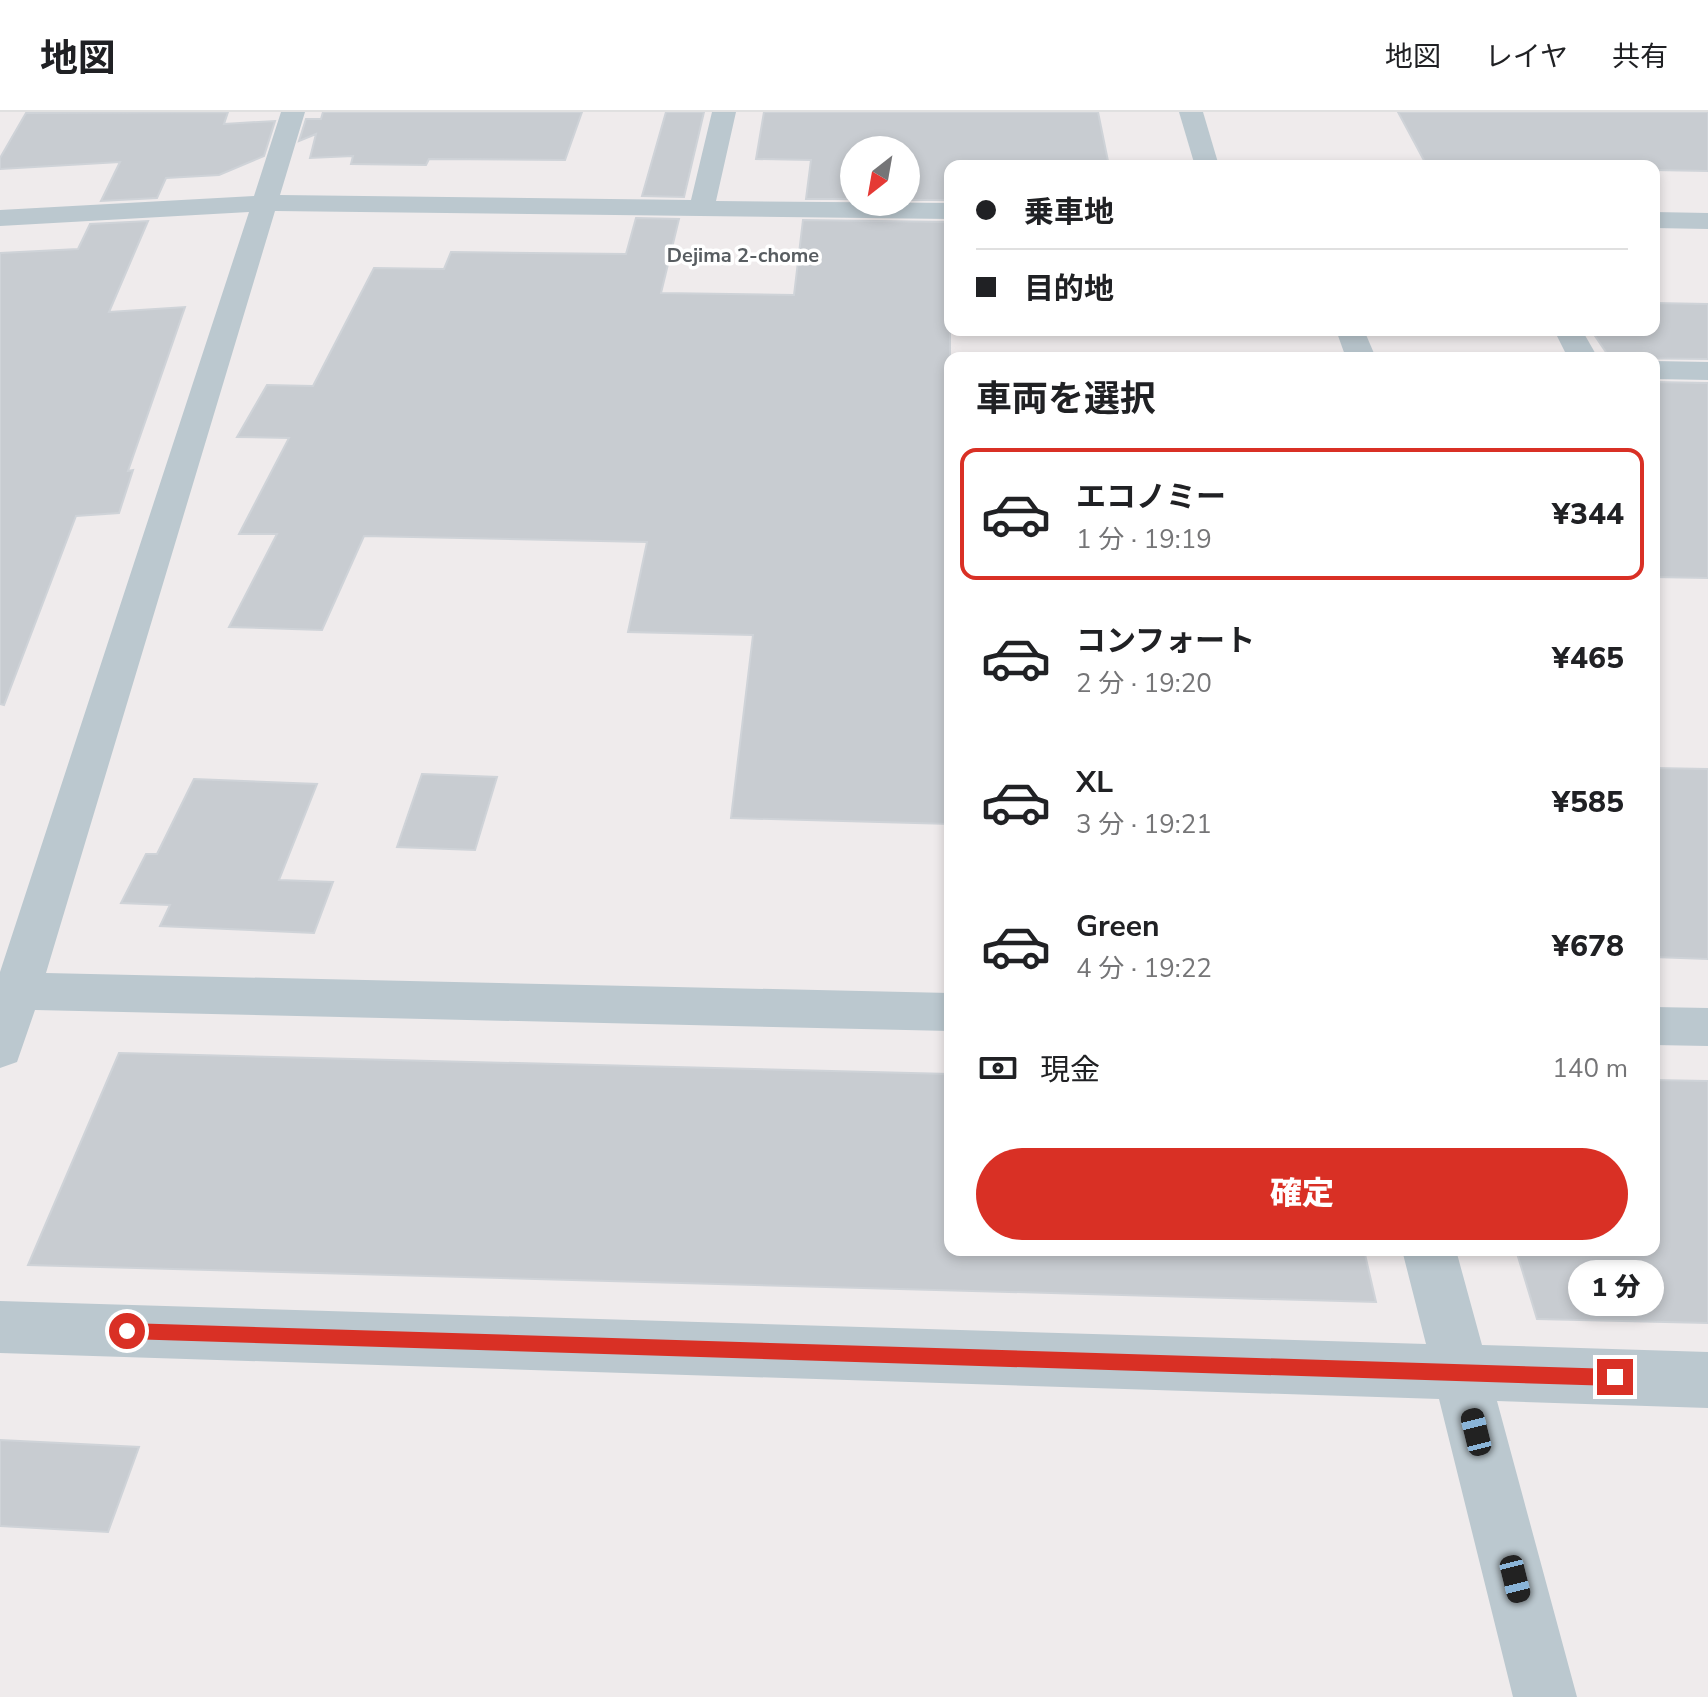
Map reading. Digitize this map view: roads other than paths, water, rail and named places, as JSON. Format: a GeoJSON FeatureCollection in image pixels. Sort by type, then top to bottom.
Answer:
{"type":"FeatureCollection","features":[{"type":"Feature","properties":{"kind":"street"},"geometry":{"type":"LineString","coordinates":[[0,1048],[10,990],[293,112]]}},
{"type":"Feature","properties":{"kind":"street"},"geometry":{"type":"LineString","coordinates":[[704,200],[724,112]]}},
{"type":"Feature","properties":{"kind":"street"},"geometry":{"type":"LineString","coordinates":[[1191,112],[1205,160]]}},
{"type":"Feature","properties":{"kind":"street"},"geometry":{"type":"LineString","coordinates":[[704,200],[840,194]]}},
{"type":"Feature","properties":{"kind":"street"},"geometry":{"type":"LineString","coordinates":[[920,194],[944,194]]}},
{"type":"Feature","properties":{"kind":"street"},"geometry":{"type":"LineString","coordinates":[[0,218],[268,196]]}},
{"type":"Feature","properties":{"kind":"street"},"geometry":{"type":"LineString","coordinates":[[0,202],[268,196],[704,200],[944,211]]}},
{"type":"Feature","properties":{"kind":"street"},"geometry":{"type":"LineString","coordinates":[[1660,203],[1708,204]]}},
{"type":"Feature","properties":{"kind":"street"},"geometry":{"type":"LineString","coordinates":[[1660,220],[1708,221]]}},
{"type":"Feature","properties":{"kind":"street"},"geometry":{"type":"LineString","coordinates":[[1660,370],[1708,371]]}},
{"type":"Feature","properties":{"kind":"street"},"geometry":{"type":"LineString","coordinates":[[10,990],[944,1012]]}},
{"type":"Feature","properties":{"kind":"street"},"geometry":{"type":"LineString","coordinates":[[1660,1026],[1708,1027]]}},
{"type":"Feature","properties":{"kind":"street"},"geometry":{"type":"LineString","coordinates":[[1431,1256],[1545,1697]]}},
{"type":"Feature","properties":{"kind":"street"},"geometry":{"type":"LineString","coordinates":[[0,1327],[1708,1380]]}},
{"type":"Feature","properties":{"kind":"district","name":"Dejima 2-chome"},"geometry":{"type":"Point","coordinates":[743,255]}}]}
